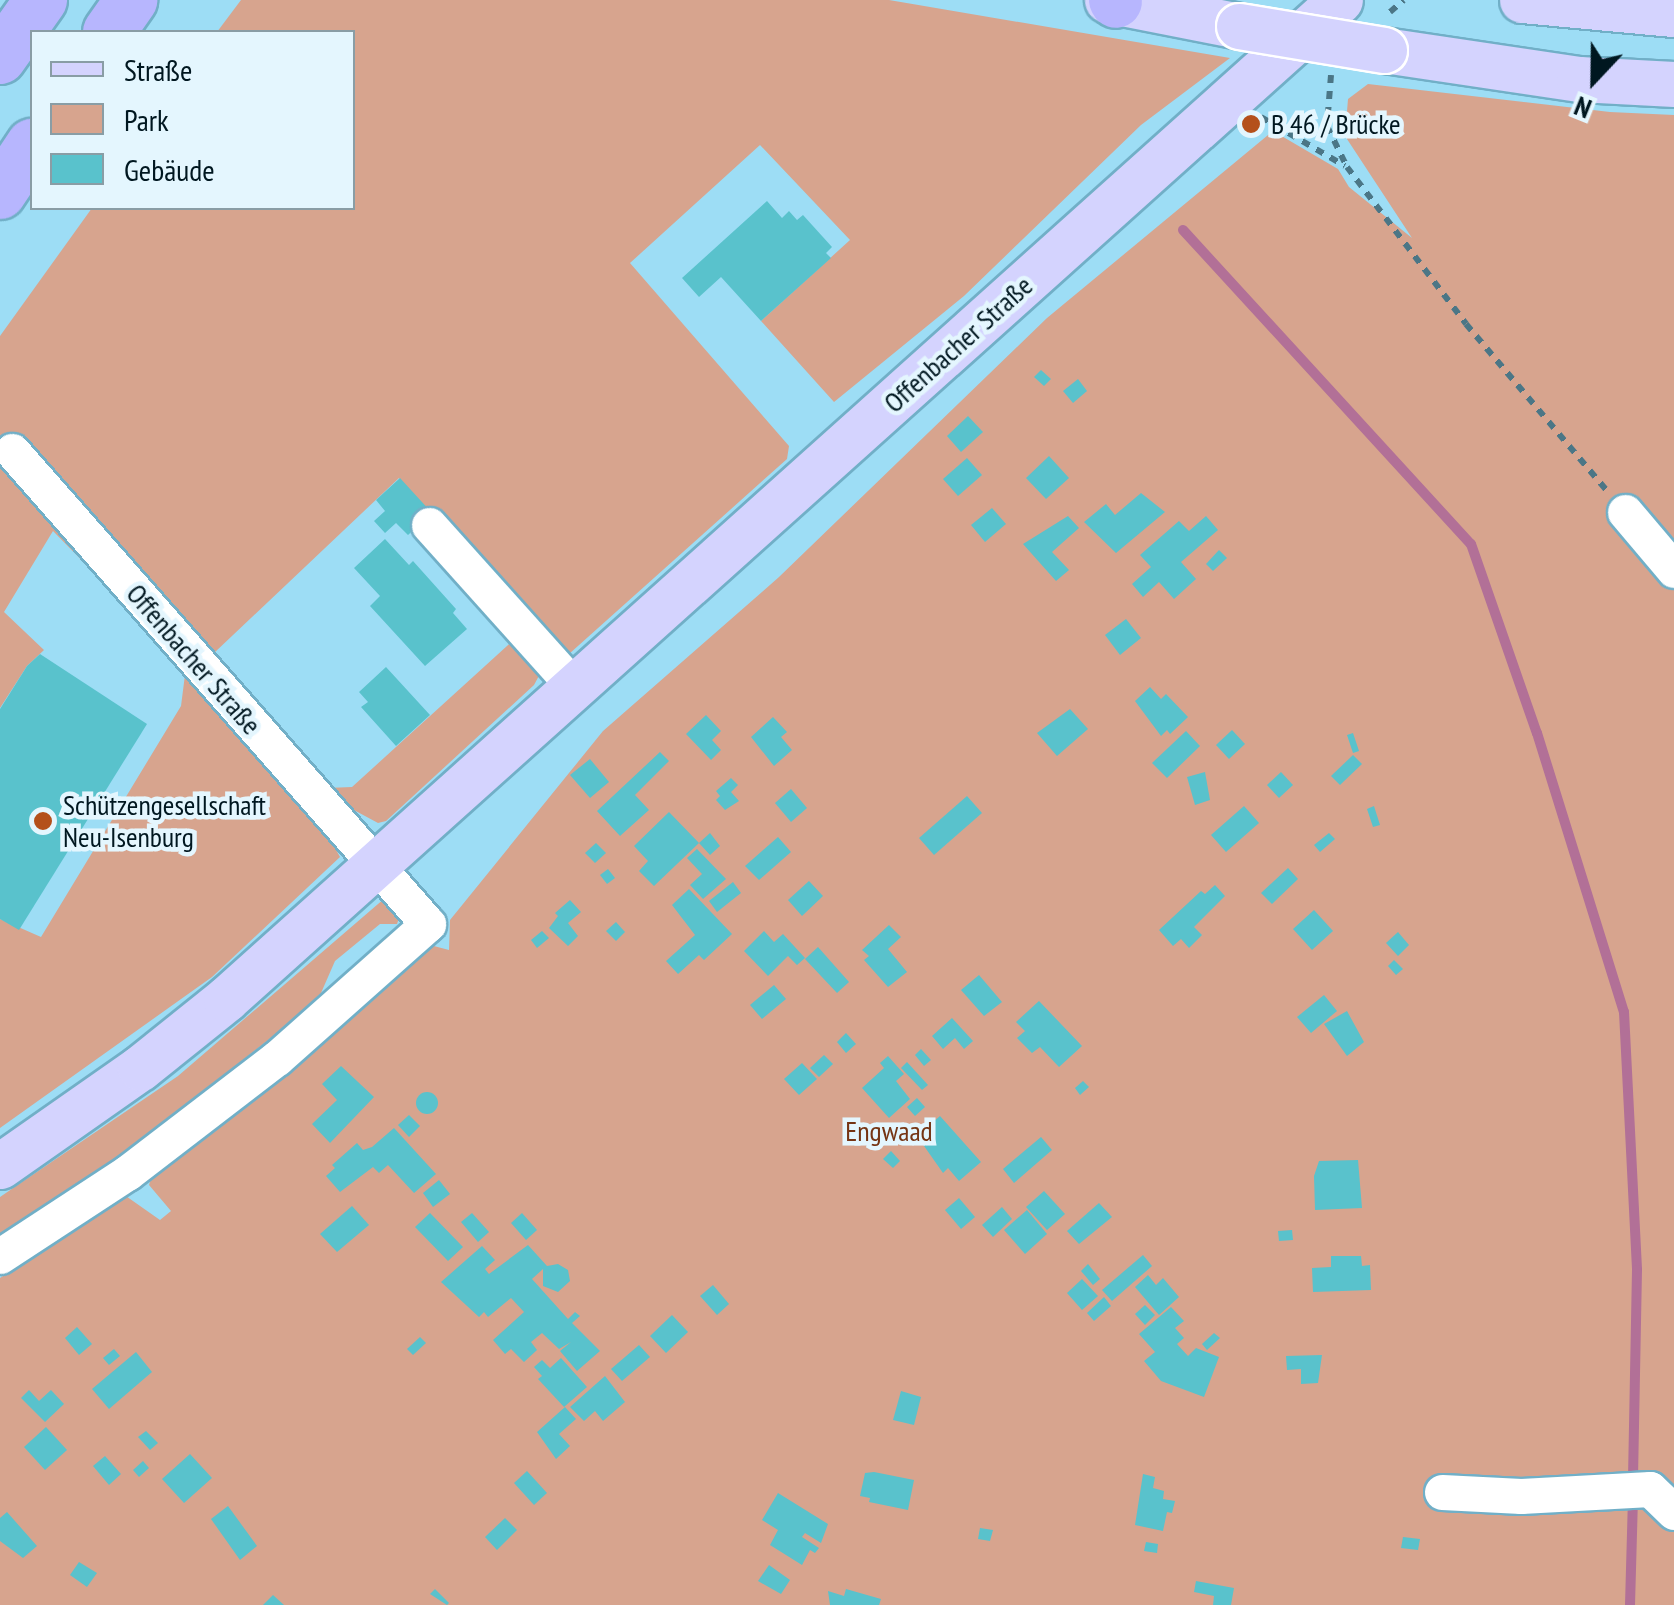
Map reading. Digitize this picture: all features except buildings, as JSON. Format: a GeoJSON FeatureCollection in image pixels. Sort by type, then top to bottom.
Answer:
{"type":"FeatureCollection","features":[{"type":"Feature","properties":{"kind":"highway"},"geometry":{"type":"LineString","coordinates":[[0,58],[40,0]]}},
{"type":"Feature","properties":{"kind":"highway"},"geometry":{"type":"LineString","coordinates":[[110,30],[131,0]]}},
{"type":"Feature","properties":{"kind":"highway"},"geometry":{"type":"LineString","coordinates":[[0,192],[30,148]]}},
{"type":"Feature","properties":{"kind":"main road"},"geometry":{"type":"LineString","coordinates":[[1522,0],[1674,14]]}},
{"type":"Feature","properties":{"kind":"main road"},"geometry":{"type":"LineString","coordinates":[[1113,1],[1238,26],[1366,25],[1579,79],[1674,84]]}},
{"type":"Feature","properties":{"kind":"main road","name":"Offenbacher Straße"},"geometry":{"type":"LineString","coordinates":[[0,1166],[140,1068],[376,866],[1229,99],[1366,25]]}},
{"type":"Feature","properties":{"kind":"lane","name":"Offenbacher Straße"},"geometry":{"type":"LineString","coordinates":[[12,451],[376,866]]}},
{"type":"Feature","properties":{"kind":"lane"},"geometry":{"type":"LineString","coordinates":[[1625,512],[1674,570]]}},
{"type":"Feature","properties":{"kind":"lane"},"geometry":{"type":"LineString","coordinates":[[429,525],[576,688]]}},
{"type":"Feature","properties":{"kind":"lane"},"geometry":{"type":"LineString","coordinates":[[0,1256],[127,1173],[278,1058],[428,924],[376,866]]}},
{"type":"Feature","properties":{"kind":"lane"},"geometry":{"type":"LineString","coordinates":[[1442,1492],[1521,1496],[1650,1489],[1674,1512]]}},
{"type":"Feature","properties":{"kind":"path"},"geometry":{"type":"LineString","coordinates":[[1366,25],[1404,0]]}},
{"type":"Feature","properties":{"kind":"path"},"geometry":{"type":"LineString","coordinates":[[1338,62],[1328,88],[1326,126],[1346,167],[1466,324],[1625,512]]}},
{"type":"Feature","properties":{"kind":"path"},"geometry":{"type":"LineString","coordinates":[[1229,99],[1346,167]]}},
{"type":"Feature","properties":{"kind":"green space"},"geometry":{"type":"Polygon","coordinates":[[[241,0],[889,0],[1230,58],[1141,125],[964,296],[834,402],[761,321],[850,240],[760,145],[630,263],[789,446],[787,459],[569,654],[556,652],[399,478],[195,671],[318,817],[340,857],[212,977],[0,1128],[0,919],[41,937],[181,706],[186,667],[53,531],[4,612],[44,650],[27,666],[0,708],[0,336],[91,210],[355,210],[355,30],[218,30],[241,0]]]}},
{"type":"Feature","properties":{"kind":"green space","name":"Engwaad"},"geometry":{"type":"Polygon","coordinates":[[[1368,84],[1610,112],[1674,115],[1674,1605],[0,1605],[0,1278],[123,1194],[160,1220],[171,1211],[149,1185],[152,1175],[220,1125],[410,951],[430,945],[449,950],[450,920],[603,731],[779,577],[1047,318],[1273,131],[1338,169],[1349,187],[1412,238],[1345,136],[1348,99],[1368,84]]]}},
{"type":"Feature","properties":{"kind":"green space"},"geometry":{"type":"Polygon","coordinates":[[[517,637],[541,672],[534,685],[386,821],[378,823],[339,802],[327,788],[352,787],[517,637]]]}},
{"type":"Feature","properties":{"kind":"green space"},"geometry":{"type":"Polygon","coordinates":[[[385,898],[401,912],[397,924],[380,924],[335,961],[321,993],[287,1025],[122,1156],[0,1242],[0,1197],[178,1076],[385,898]]]}},
{"type":"Feature","properties":{"kind":"waterway"},"geometry":{"type":"LineString","coordinates":[[1183,230],[1471,544],[1537,733],[1624,1012],[1637,1270],[1633,1481]]}},
{"type":"Feature","properties":{"kind":"waterway"},"geometry":{"type":"LineString","coordinates":[[1630,1605],[1633,1495]]}},
{"type":"Feature","properties":{"kind":"place","name":"B 46 / Brücke"},"geometry":{"type":"Point","coordinates":[1251,124]}},
{"type":"Feature","properties":{"kind":"place","name":"Schützengesellschaft Neu-Isenburg"},"geometry":{"type":"Point","coordinates":[43,821]}}]}
